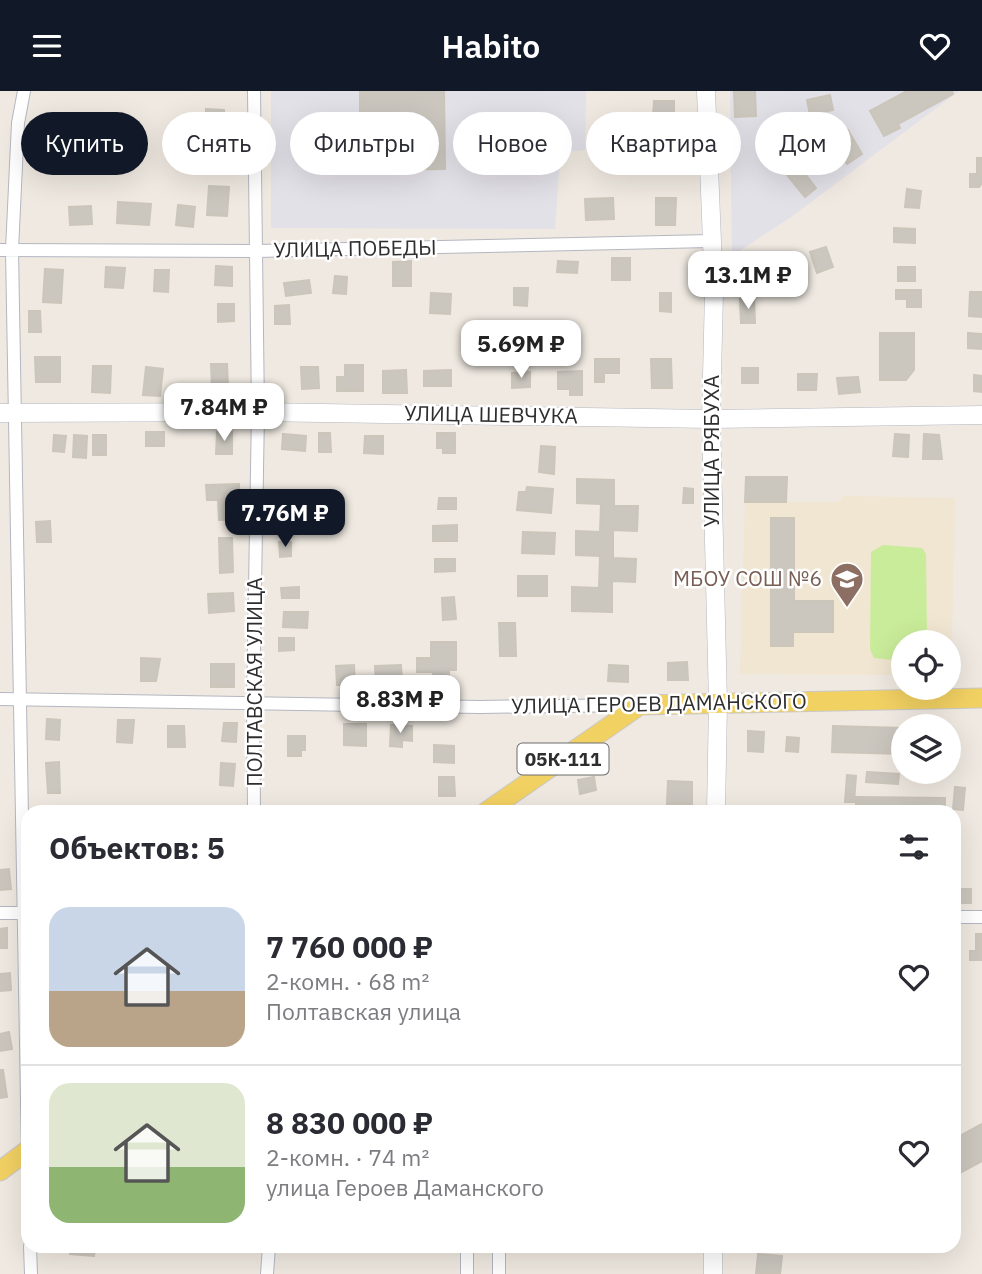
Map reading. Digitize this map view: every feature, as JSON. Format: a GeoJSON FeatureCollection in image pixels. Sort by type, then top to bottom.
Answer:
{"type":"FeatureCollection","features":[{"type":"Feature","properties":{"kind":"main road","name":"УЛИЦА ГЕРОЕВ ДАМАНСКОГО"},"geometry":{"type":"LineString","coordinates":[[640,705],[982,698]]}},
{"type":"Feature","properties":{"kind":"main road","name":"05К-111"},"geometry":{"type":"LineString","coordinates":[[496,805],[640,705]]}},
{"type":"Feature","properties":{"kind":"main road"},"geometry":{"type":"LineString","coordinates":[[0,1171],[21,1155]]}},
{"type":"Feature","properties":{"kind":"street"},"geometry":{"type":"LineString","coordinates":[[24,91],[18,123],[6,250],[6,413],[24,805]]}},
{"type":"Feature","properties":{"kind":"street","name":"ПОЛТАВСКАЯ УЛИЦА"},"geometry":{"type":"LineString","coordinates":[[254,91],[258,412],[254,805]]}},
{"type":"Feature","properties":{"kind":"street","name":"УЛИЦА РЯБУХА"},"geometry":{"type":"LineString","coordinates":[[706,91],[714,292],[711,419],[718,703],[716,805]]}},
{"type":"Feature","properties":{"kind":"street","name":"УЛИЦА ПОБЕДЫ"},"geometry":{"type":"LineString","coordinates":[[6,250],[256,251],[710,241]]}},
{"type":"Feature","properties":{"kind":"street","name":"УЛИЦА ШЕВЧУКА"},"geometry":{"type":"LineString","coordinates":[[6,413],[258,412],[711,419],[982,415]]}},
{"type":"Feature","properties":{"kind":"street","name":"УЛИЦА ГЕРОЕВ ДАМАНСКОГО"},"geometry":{"type":"LineString","coordinates":[[0,699],[253,705],[640,705]]}},
{"type":"Feature","properties":{"kind":"street"},"geometry":{"type":"LineString","coordinates":[[0,913],[21,913]]}},
{"type":"Feature","properties":{"kind":"street"},"geometry":{"type":"LineString","coordinates":[[961,917],[982,917]]}},
{"type":"Feature","properties":{"kind":"street"},"geometry":{"type":"LineString","coordinates":[[30,1253],[31,1274]]}},
{"type":"Feature","properties":{"kind":"street"},"geometry":{"type":"LineString","coordinates":[[267,1274],[268,1253]]}},
{"type":"Feature","properties":{"kind":"street"},"geometry":{"type":"LineString","coordinates":[[467,1253],[467,1274]]}},
{"type":"Feature","properties":{"kind":"street"},"geometry":{"type":"LineString","coordinates":[[499,1253],[499,1274]]}},
{"type":"Feature","properties":{"kind":"street"},"geometry":{"type":"LineString","coordinates":[[713,1253],[713,1274]]}},
{"type":"Feature","properties":{"kind":"shaded area"},"geometry":{"type":"Polygon","coordinates":[[[271,91],[586,91],[585,150],[572,151],[572,112],[453,112],[453,175],[559,175],[555,229],[271,228],[271,175],[276,175],[276,112],[271,112],[271,91]]]}},
{"type":"Feature","properties":{"kind":"shaded area"},"geometry":{"type":"Polygon","coordinates":[[[730,91],[959,91],[851,172],[851,112],[755,112],[755,175],[847,175],[732,256],[731,175],[741,175],[741,112],[730,112],[730,91]]]}},
{"type":"Feature","properties":{"kind":"shaded area","name":"МБОУ СОШ №6"},"geometry":{"type":"Polygon","coordinates":[[[843,496],[955,498],[952,630],[891,630],[891,675],[740,674],[745,502],[839,502],[843,496]]]}},
{"type":"Feature","properties":{"kind":"green space"},"geometry":{"type":"Polygon","coordinates":[[[883,545],[922,548],[926,554],[927,630],[891,630],[891,660],[874,658],[870,649],[871,552],[883,545]]]}},
{"type":"Feature","properties":{"kind":"building"},"geometry":{"type":"Polygon","coordinates":[[[360,91],[444,91],[445,169],[439,169],[439,112],[360,112],[360,91]]]}},
{"type":"Feature","properties":{"kind":"building"},"geometry":{"type":"Polygon","coordinates":[[[734,91],[755,91],[755,116],[741,117],[741,112],[735,112],[734,91]]]}},
{"type":"Feature","properties":{"kind":"building"},"geometry":{"type":"Polygon","coordinates":[[[907,91],[952,91],[953,94],[898,124],[900,128],[884,136],[870,111],[907,91]]]}},
{"type":"Feature","properties":{"kind":"building"},"geometry":{"type":"Polygon","coordinates":[[[830,95],[833,110],[809,112],[807,100],[830,95]]]}},
{"type":"Feature","properties":{"kind":"building"},"geometry":{"type":"Polygon","coordinates":[[[654,101],[674,101],[674,112],[653,112],[654,101]]]}},
{"type":"Feature","properties":{"kind":"building"},"geometry":{"type":"Polygon","coordinates":[[[206,109],[224,110],[224,112],[206,112],[206,109]]]}},
{"type":"Feature","properties":{"kind":"building"},"geometry":{"type":"Polygon","coordinates":[[[851,135],[862,154],[851,161],[851,135]]]}},
{"type":"Feature","properties":{"kind":"building"},"geometry":{"type":"Polygon","coordinates":[[[977,158],[982,158],[982,183],[979,187],[970,187],[970,174],[977,174],[977,158]]]}},
{"type":"Feature","properties":{"kind":"building"},"geometry":{"type":"Polygon","coordinates":[[[787,175],[806,175],[816,188],[805,197],[787,175]]]}},
{"type":"Feature","properties":{"kind":"building"},"geometry":{"type":"Polygon","coordinates":[[[209,186],[229,187],[227,216],[207,215],[209,186]]]}},
{"type":"Feature","properties":{"kind":"building"},"geometry":{"type":"Polygon","coordinates":[[[907,189],[921,191],[919,208],[905,207],[907,189]]]}},
{"type":"Feature","properties":{"kind":"building"},"geometry":{"type":"Polygon","coordinates":[[[613,198],[614,219],[586,220],[585,199],[613,198]]]}},
{"type":"Feature","properties":{"kind":"building"},"geometry":{"type":"Polygon","coordinates":[[[656,198],[676,198],[675,225],[656,225],[656,198]]]}},
{"type":"Feature","properties":{"kind":"building"},"geometry":{"type":"Polygon","coordinates":[[[118,202],[151,204],[149,225],[117,223],[118,202]]]}},
{"type":"Feature","properties":{"kind":"building"},"geometry":{"type":"Polygon","coordinates":[[[178,205],[195,207],[193,227],[176,225],[178,205]]]}},
{"type":"Feature","properties":{"kind":"building"},"geometry":{"type":"Polygon","coordinates":[[[91,206],[92,224],[70,225],[69,207],[91,206]]]}},
{"type":"Feature","properties":{"kind":"building"},"geometry":{"type":"Polygon","coordinates":[[[894,228],[915,229],[915,243],[894,242],[894,228]]]}},
{"type":"Feature","properties":{"kind":"building"},"geometry":{"type":"Polygon","coordinates":[[[826,247],[833,267],[817,273],[810,252],[826,247]]]}},
{"type":"Feature","properties":{"kind":"building"},"geometry":{"type":"Polygon","coordinates":[[[612,258],[630,258],[630,280],[612,280],[612,258]]]}},
{"type":"Feature","properties":{"kind":"building"},"geometry":{"type":"Polygon","coordinates":[[[411,261],[411,286],[393,286],[393,262],[411,261]]]}},
{"type":"Feature","properties":{"kind":"building"},"geometry":{"type":"Polygon","coordinates":[[[558,261],[578,262],[577,273],[557,272],[558,261]]]}},
{"type":"Feature","properties":{"kind":"building"},"geometry":{"type":"Polygon","coordinates":[[[216,266],[232,267],[232,286],[215,285],[216,266]]]}},
{"type":"Feature","properties":{"kind":"building"},"geometry":{"type":"Polygon","coordinates":[[[106,267],[125,268],[123,288],[105,287],[106,267]]]}},
{"type":"Feature","properties":{"kind":"building"},"geometry":{"type":"Polygon","coordinates":[[[898,267],[915,267],[915,281],[898,281],[898,267]]]}},
{"type":"Feature","properties":{"kind":"building"},"geometry":{"type":"Polygon","coordinates":[[[45,269],[63,270],[61,303],[43,302],[45,269]]]}},
{"type":"Feature","properties":{"kind":"building"},"geometry":{"type":"Polygon","coordinates":[[[155,270],[169,270],[168,292],[154,291],[155,270]]]}},
{"type":"Feature","properties":{"kind":"building"},"geometry":{"type":"Polygon","coordinates":[[[335,276],[347,277],[346,294],[333,293],[335,276]]]}},
{"type":"Feature","properties":{"kind":"building"},"geometry":{"type":"Polygon","coordinates":[[[309,280],[311,293],[286,296],[284,283],[309,280]]]}},
{"type":"Feature","properties":{"kind":"building"},"geometry":{"type":"Polygon","coordinates":[[[514,288],[528,288],[527,306],[514,305],[514,288]]]}},
{"type":"Feature","properties":{"kind":"building"},"geometry":{"type":"Polygon","coordinates":[[[896,290],[921,290],[921,307],[907,307],[907,299],[896,299],[896,290]]]}},
{"type":"Feature","properties":{"kind":"building"},"geometry":{"type":"Polygon","coordinates":[[[970,292],[982,292],[982,317],[969,316],[970,292]]]}},
{"type":"Feature","properties":{"kind":"building"},"geometry":{"type":"Polygon","coordinates":[[[431,293],[451,294],[450,314],[430,313],[431,293]]]}},
{"type":"Feature","properties":{"kind":"building"},"geometry":{"type":"Polygon","coordinates":[[[660,293],[671,293],[671,312],[660,311],[660,293]]]}},
{"type":"Feature","properties":{"kind":"building"},"geometry":{"type":"Polygon","coordinates":[[[754,298],[755,323],[741,323],[740,299],[754,298]]]}},
{"type":"Feature","properties":{"kind":"building"},"geometry":{"type":"Polygon","coordinates":[[[218,304],[234,304],[234,321],[218,322],[218,304]]]}},
{"type":"Feature","properties":{"kind":"building"},"geometry":{"type":"Polygon","coordinates":[[[289,305],[290,324],[275,324],[275,306],[289,305]]]}},
{"type":"Feature","properties":{"kind":"building"},"geometry":{"type":"Polygon","coordinates":[[[29,311],[40,311],[41,332],[29,332],[29,311]]]}},
{"type":"Feature","properties":{"kind":"building"},"geometry":{"type":"Polygon","coordinates":[[[880,333],[914,333],[914,370],[906,380],[880,380],[880,333]]]}},
{"type":"Feature","properties":{"kind":"building"},"geometry":{"type":"Polygon","coordinates":[[[968,333],[982,334],[982,349],[968,348],[968,333]]]}},
{"type":"Feature","properties":{"kind":"building"},"geometry":{"type":"Polygon","coordinates":[[[35,357],[60,357],[60,382],[36,382],[35,357]]]}},
{"type":"Feature","properties":{"kind":"building"},"geometry":{"type":"Polygon","coordinates":[[[595,359],[619,359],[619,373],[604,373],[604,382],[595,382],[595,359]]]}},
{"type":"Feature","properties":{"kind":"building"},"geometry":{"type":"Polygon","coordinates":[[[651,359],[671,359],[672,388],[652,388],[651,359]]]}},
{"type":"Feature","properties":{"kind":"building"},"geometry":{"type":"Polygon","coordinates":[[[211,364],[227,364],[228,387],[212,387],[211,364]]]}},
{"type":"Feature","properties":{"kind":"building"},"geometry":{"type":"Polygon","coordinates":[[[345,365],[363,365],[363,391],[337,391],[337,377],[345,377],[345,365]]]}},
{"type":"Feature","properties":{"kind":"building"},"geometry":{"type":"Polygon","coordinates":[[[93,366],[111,366],[110,393],[92,392],[93,366]]]}},
{"type":"Feature","properties":{"kind":"building"},"geometry":{"type":"Polygon","coordinates":[[[146,367],[163,369],[160,396],[143,395],[146,367]]]}},
{"type":"Feature","properties":{"kind":"building"},"geometry":{"type":"Polygon","coordinates":[[[301,367],[318,367],[319,388],[302,389],[301,367]]]}},
{"type":"Feature","properties":{"kind":"building"},"geometry":{"type":"Polygon","coordinates":[[[742,368],[758,368],[758,383],[742,383],[742,368]]]}},
{"type":"Feature","properties":{"kind":"building"},"geometry":{"type":"Polygon","coordinates":[[[406,370],[407,393],[383,393],[383,371],[406,370]]]}},
{"type":"Feature","properties":{"kind":"building"},"geometry":{"type":"Polygon","coordinates":[[[451,370],[451,386],[424,386],[424,371],[451,370]]]}},
{"type":"Feature","properties":{"kind":"building"},"geometry":{"type":"Polygon","coordinates":[[[582,371],[582,395],[570,395],[570,389],[558,389],[558,372],[582,371]]]}},
{"type":"Feature","properties":{"kind":"building"},"geometry":{"type":"Polygon","coordinates":[[[530,372],[530,387],[512,388],[512,373],[530,372]]]}},
{"type":"Feature","properties":{"kind":"building"},"geometry":{"type":"Polygon","coordinates":[[[798,374],[817,374],[816,390],[798,390],[798,374]]]}},
{"type":"Feature","properties":{"kind":"building"},"geometry":{"type":"Polygon","coordinates":[[[974,375],[982,376],[982,392],[974,391],[974,375]]]}},
{"type":"Feature","properties":{"kind":"building"},"geometry":{"type":"Polygon","coordinates":[[[858,377],[860,392],[839,394],[837,378],[858,377]]]}},
{"type":"Feature","properties":{"kind":"building"},"geometry":{"type":"Polygon","coordinates":[[[146,432],[164,432],[164,446],[146,446],[146,432]]]}},
{"type":"Feature","properties":{"kind":"building"},"geometry":{"type":"Polygon","coordinates":[[[217,432],[232,432],[232,454],[216,454],[217,432]]]}},
{"type":"Feature","properties":{"kind":"building"},"geometry":{"type":"Polygon","coordinates":[[[319,433],[330,433],[331,452],[319,452],[319,433]]]}},
{"type":"Feature","properties":{"kind":"building"},"geometry":{"type":"Polygon","coordinates":[[[437,433],[455,433],[455,453],[443,453],[443,448],[437,448],[437,433]]]}},
{"type":"Feature","properties":{"kind":"building"},"geometry":{"type":"Polygon","coordinates":[[[283,434],[306,436],[305,451],[282,449],[283,434]]]}},
{"type":"Feature","properties":{"kind":"building"},"geometry":{"type":"Polygon","coordinates":[[[895,434],[909,435],[908,457],[893,456],[895,434]]]}},
{"type":"Feature","properties":{"kind":"building"},"geometry":{"type":"Polygon","coordinates":[[[924,434],[939,435],[942,459],[923,459],[924,434]]]}},
{"type":"Feature","properties":{"kind":"building"},"geometry":{"type":"Polygon","coordinates":[[[54,435],[66,436],[64,452],[53,451],[54,435]]]}},
{"type":"Feature","properties":{"kind":"building"},"geometry":{"type":"Polygon","coordinates":[[[74,435],[87,436],[86,458],[73,457],[74,435]]]}},
{"type":"Feature","properties":{"kind":"building"},"geometry":{"type":"Polygon","coordinates":[[[93,435],[106,435],[106,455],[93,455],[93,435]]]}},
{"type":"Feature","properties":{"kind":"building"},"geometry":{"type":"Polygon","coordinates":[[[365,436],[383,436],[383,454],[364,453],[365,436]]]}},
{"type":"Feature","properties":{"kind":"building"},"geometry":{"type":"Polygon","coordinates":[[[541,446],[555,447],[554,474],[539,472],[541,446]]]}},
{"type":"Feature","properties":{"kind":"building"},"geometry":{"type":"Polygon","coordinates":[[[746,477],[787,477],[786,502],[745,502],[746,477]]]}},
{"type":"Feature","properties":{"kind":"building"},"geometry":{"type":"Polygon","coordinates":[[[577,479],[614,480],[614,506],[638,506],[637,531],[613,530],[613,558],[636,559],[635,582],[612,581],[612,612],[572,611],[572,587],[599,588],[600,556],[576,555],[576,531],[600,532],[601,504],[577,503],[577,479]]]}},
{"type":"Feature","properties":{"kind":"building"},"geometry":{"type":"Polygon","coordinates":[[[239,484],[240,519],[219,520],[218,500],[207,500],[206,485],[239,484]]]}},
{"type":"Feature","properties":{"kind":"building"},"geometry":{"type":"Polygon","coordinates":[[[527,487],[553,489],[551,513],[517,510],[519,492],[526,492],[527,487]]]}},
{"type":"Feature","properties":{"kind":"building"},"geometry":{"type":"Polygon","coordinates":[[[684,488],[693,489],[693,503],[683,503],[684,488]]]}},
{"type":"Feature","properties":{"kind":"building"},"geometry":{"type":"Polygon","coordinates":[[[287,497],[287,507],[296,506],[297,521],[277,522],[275,498],[287,497]]]}},
{"type":"Feature","properties":{"kind":"building"},"geometry":{"type":"Polygon","coordinates":[[[439,498],[456,498],[456,509],[438,509],[439,498]]]}},
{"type":"Feature","properties":{"kind":"building"},"geometry":{"type":"Polygon","coordinates":[[[771,518],[794,518],[794,601],[833,601],[833,632],[793,632],[793,646],[771,646],[771,518]]]}},
{"type":"Feature","properties":{"kind":"building"},"geometry":{"type":"Polygon","coordinates":[[[50,521],[51,542],[37,542],[36,522],[50,521]]]}},
{"type":"Feature","properties":{"kind":"building"},"geometry":{"type":"Polygon","coordinates":[[[457,525],[457,541],[433,541],[433,526],[457,525]]]}},
{"type":"Feature","properties":{"kind":"building"},"geometry":{"type":"Polygon","coordinates":[[[523,532],[555,533],[554,554],[522,553],[523,532]]]}},
{"type":"Feature","properties":{"kind":"building"},"geometry":{"type":"Polygon","coordinates":[[[219,538],[232,538],[233,572],[220,573],[219,538]]]}},
{"type":"Feature","properties":{"kind":"building"},"geometry":{"type":"Polygon","coordinates":[[[279,542],[291,542],[291,556],[280,557],[279,542]]]}},
{"type":"Feature","properties":{"kind":"building"},"geometry":{"type":"Polygon","coordinates":[[[435,559],[455,559],[455,571],[435,572],[435,559]]]}},
{"type":"Feature","properties":{"kind":"building"},"geometry":{"type":"Polygon","coordinates":[[[518,576],[547,576],[547,596],[518,596],[518,576]]]}},
{"type":"Feature","properties":{"kind":"building"},"geometry":{"type":"Polygon","coordinates":[[[299,587],[299,598],[282,598],[281,588],[299,587]]]}},
{"type":"Feature","properties":{"kind":"building"},"geometry":{"type":"Polygon","coordinates":[[[233,593],[234,611],[209,613],[208,594],[233,593]]]}},
{"type":"Feature","properties":{"kind":"building"},"geometry":{"type":"Polygon","coordinates":[[[454,597],[456,619],[443,620],[442,598],[454,597]]]}},
{"type":"Feature","properties":{"kind":"building"},"geometry":{"type":"Polygon","coordinates":[[[284,612],[308,612],[307,628],[283,627],[284,612]]]}},
{"type":"Feature","properties":{"kind":"building"},"geometry":{"type":"Polygon","coordinates":[[[499,623],[515,623],[516,656],[500,656],[499,623]]]}},
{"type":"Feature","properties":{"kind":"building"},"geometry":{"type":"Polygon","coordinates":[[[279,638],[294,638],[294,650],[279,651],[279,638]]]}},
{"type":"Feature","properties":{"kind":"building"},"geometry":{"type":"Polygon","coordinates":[[[431,642],[456,642],[456,670],[449,670],[449,682],[433,682],[433,672],[417,672],[417,658],[431,658],[431,642]]]}},
{"type":"Feature","properties":{"kind":"building"},"geometry":{"type":"Polygon","coordinates":[[[141,658],[160,659],[156,681],[141,681],[141,658]]]}},
{"type":"Feature","properties":{"kind":"building"},"geometry":{"type":"Polygon","coordinates":[[[687,662],[688,680],[668,680],[668,663],[687,662]]]}},
{"type":"Feature","properties":{"kind":"building"},"geometry":{"type":"Polygon","coordinates":[[[211,664],[234,664],[234,687],[211,687],[211,664]]]}},
{"type":"Feature","properties":{"kind":"building"},"geometry":{"type":"Polygon","coordinates":[[[354,665],[355,685],[337,685],[336,666],[354,665]]]}},
{"type":"Feature","properties":{"kind":"building"},"geometry":{"type":"Polygon","coordinates":[[[401,665],[402,683],[376,684],[375,666],[401,665]]]}},
{"type":"Feature","properties":{"kind":"building"},"geometry":{"type":"Polygon","coordinates":[[[609,665],[628,666],[628,682],[608,681],[609,665]]]}},
{"type":"Feature","properties":{"kind":"building"},"geometry":{"type":"Polygon","coordinates":[[[47,719],[60,720],[59,740],[46,739],[47,719]]]}},
{"type":"Feature","properties":{"kind":"building"},"geometry":{"type":"Polygon","coordinates":[[[118,720],[134,720],[132,743],[117,742],[118,720]]]}},
{"type":"Feature","properties":{"kind":"building"},"geometry":{"type":"Polygon","coordinates":[[[224,723],[237,723],[236,742],[222,741],[224,723]]]}},
{"type":"Feature","properties":{"kind":"building"},"geometry":{"type":"Polygon","coordinates":[[[344,724],[366,724],[366,746],[344,745],[344,724]]]}},
{"type":"Feature","properties":{"kind":"building"},"geometry":{"type":"Polygon","coordinates":[[[391,725],[412,726],[412,741],[402,740],[402,747],[390,746],[391,725]]]}},
{"type":"Feature","properties":{"kind":"building"},"geometry":{"type":"Polygon","coordinates":[[[168,726],[184,726],[185,747],[168,747],[168,726]]]}},
{"type":"Feature","properties":{"kind":"building"},"geometry":{"type":"Polygon","coordinates":[[[833,726],[891,728],[891,754],[832,752],[833,726]]]}},
{"type":"Feature","properties":{"kind":"building"},"geometry":{"type":"Polygon","coordinates":[[[748,731],[764,732],[763,752],[748,751],[748,731]]]}},
{"type":"Feature","properties":{"kind":"building"},"geometry":{"type":"Polygon","coordinates":[[[288,736],[305,736],[305,750],[301,750],[301,756],[288,756],[288,736]]]}},
{"type":"Feature","properties":{"kind":"building"},"geometry":{"type":"Polygon","coordinates":[[[787,737],[799,738],[798,752],[786,751],[787,737]]]}},
{"type":"Feature","properties":{"kind":"building"},"geometry":{"type":"Polygon","coordinates":[[[434,745],[454,746],[454,763],[434,762],[434,745]]]}},
{"type":"Feature","properties":{"kind":"building"},"geometry":{"type":"Polygon","coordinates":[[[59,762],[60,793],[48,793],[46,763],[59,762]]]}},
{"type":"Feature","properties":{"kind":"building"},"geometry":{"type":"Polygon","coordinates":[[[221,763],[235,764],[233,786],[220,785],[221,763]]]}},
{"type":"Feature","properties":{"kind":"building"},"geometry":{"type":"Polygon","coordinates":[[[867,772],[891,774],[891,784],[866,782],[867,772]]]}},
{"type":"Feature","properties":{"kind":"building"},"geometry":{"type":"Polygon","coordinates":[[[847,775],[856,776],[854,802],[845,802],[847,775]]]}},
{"type":"Feature","properties":{"kind":"building"},"geometry":{"type":"Polygon","coordinates":[[[439,777],[454,777],[455,796],[439,796],[439,777]]]}},
{"type":"Feature","properties":{"kind":"building"},"geometry":{"type":"Polygon","coordinates":[[[594,777],[596,790],[580,794],[578,780],[594,777]]]}},
{"type":"Feature","properties":{"kind":"building"},"geometry":{"type":"Polygon","coordinates":[[[668,781],[692,782],[692,804],[667,804],[668,781]]]}},
{"type":"Feature","properties":{"kind":"building"},"geometry":{"type":"Polygon","coordinates":[[[955,787],[965,788],[963,810],[961,805],[953,805],[955,787]]]}},
{"type":"Feature","properties":{"kind":"building"},"geometry":{"type":"Polygon","coordinates":[[[856,797],[945,798],[945,805],[856,805],[856,797]]]}},
{"type":"Feature","properties":{"kind":"building"},"geometry":{"type":"Polygon","coordinates":[[[9,869],[11,889],[0,890],[0,870],[9,869]]]}},
{"type":"Feature","properties":{"kind":"building"},"geometry":{"type":"Polygon","coordinates":[[[961,889],[971,889],[971,903],[961,903],[961,889]]]}},
{"type":"Feature","properties":{"kind":"building"},"geometry":{"type":"Polygon","coordinates":[[[7,928],[7,948],[0,948],[0,929],[7,928]]]}},
{"type":"Feature","properties":{"kind":"building"},"geometry":{"type":"Polygon","coordinates":[[[976,934],[982,934],[982,960],[970,960],[970,951],[976,951],[976,934]]]}},
{"type":"Feature","properties":{"kind":"building"},"geometry":{"type":"Polygon","coordinates":[[[10,973],[11,990],[0,991],[0,974],[10,973]]]}},
{"type":"Feature","properties":{"kind":"building"},"geometry":{"type":"Polygon","coordinates":[[[9,1032],[12,1049],[0,1051],[0,1034],[9,1032]]]}},
{"type":"Feature","properties":{"kind":"building"},"geometry":{"type":"Polygon","coordinates":[[[0,1070],[3,1070],[7,1097],[0,1098],[0,1070]]]}},
{"type":"Feature","properties":{"kind":"building"},"geometry":{"type":"Polygon","coordinates":[[[982,1124],[982,1161],[961,1172],[961,1135],[982,1124]]]}},
{"type":"Feature","properties":{"kind":"building"},"geometry":{"type":"Polygon","coordinates":[[[70,1253],[94,1253],[94,1256],[70,1253]]]}},
{"type":"Feature","properties":{"kind":"building"},"geometry":{"type":"Polygon","coordinates":[[[758,1254],[782,1256],[780,1274],[756,1274],[758,1254]]]}},
{"type":"Feature","properties":{"kind":"place","name":"МБОУ СОШ №6"},"geometry":{"type":"Point","coordinates":[847,609]}}]}
